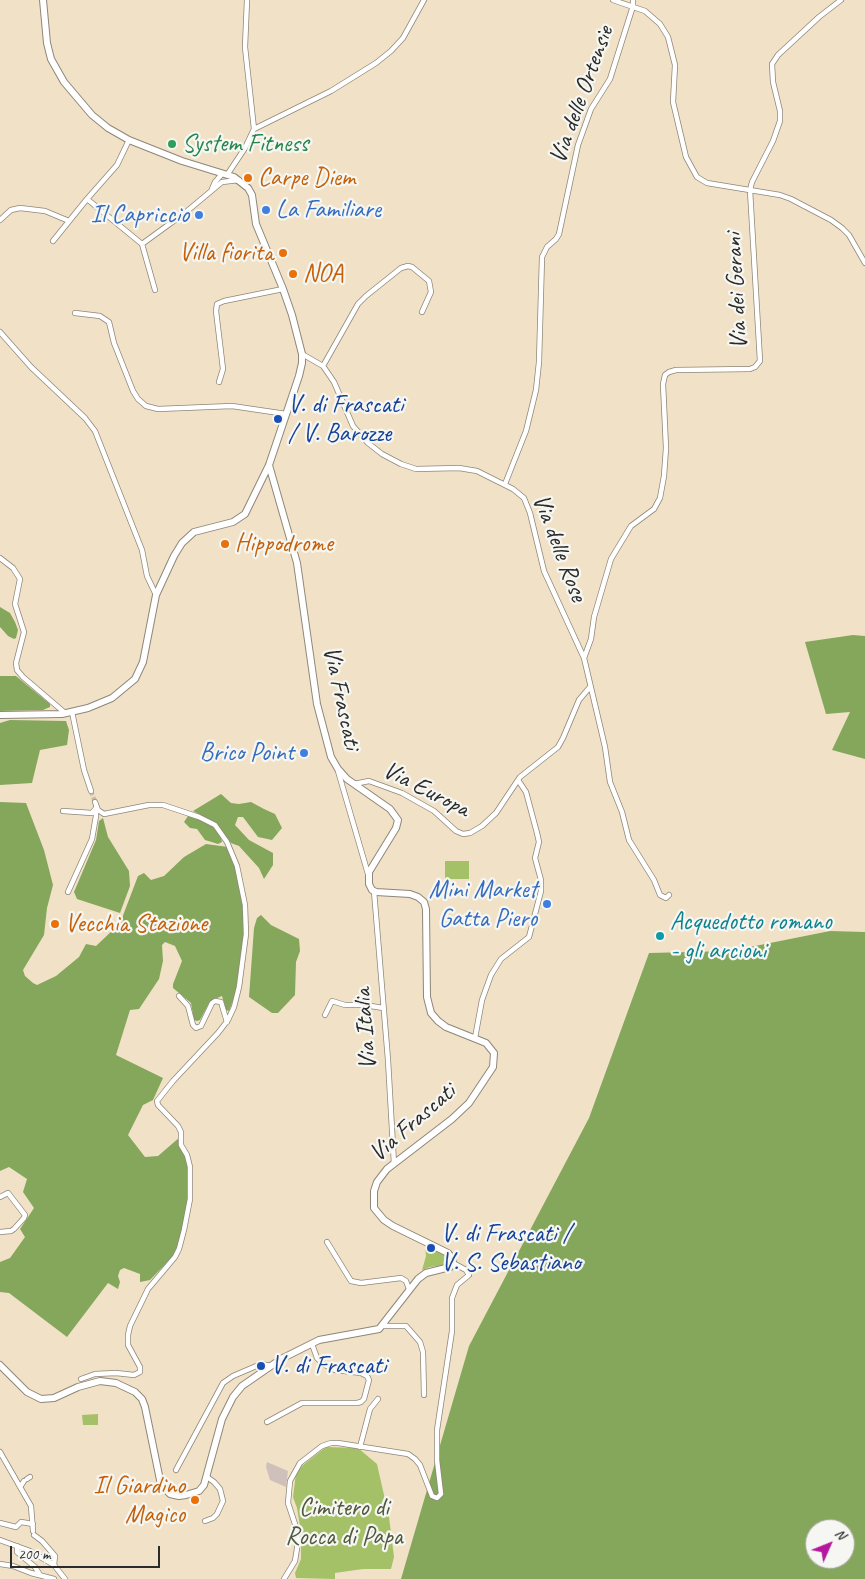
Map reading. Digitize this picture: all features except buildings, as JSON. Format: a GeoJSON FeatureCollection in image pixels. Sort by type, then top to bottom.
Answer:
{"type":"FeatureCollection","features":[{"type":"Feature","properties":{"kind":"main road"},"geometry":{"type":"LineString","coordinates":[[0,715],[69,713],[105,702],[122,691],[137,676],[144,657],[156,596],[174,556],[184,540],[198,530],[231,523],[242,517],[269,466],[302,363],[302,354],[296,328],[283,289],[256,224],[251,192],[240,180],[167,156],[129,140],[92,116],[60,77],[49,53],[43,0]]}},
{"type":"Feature","properties":{"kind":"main road","name":"Via Frascati"},"geometry":{"type":"LineString","coordinates":[[269,466],[284,524],[297,563],[317,704],[329,752],[338,769],[353,784],[390,809],[398,820],[396,828],[369,875]]}},
{"type":"Feature","properties":{"kind":"main road"},"geometry":{"type":"LineString","coordinates":[[369,875],[369,884],[374,891]]}},
{"type":"Feature","properties":{"kind":"main road","name":"Via Frascati"},"geometry":{"type":"LineString","coordinates":[[374,891],[410,894],[424,902],[426,909],[427,993],[430,1009],[434,1017],[443,1025],[488,1044],[493,1050],[493,1067],[476,1094],[457,1114],[381,1175],[375,1185],[373,1199],[375,1210],[389,1224],[449,1253],[454,1263]]}},
{"type":"Feature","properties":{"kind":"main road"},"geometry":{"type":"LineString","coordinates":[[0,1365],[27,1392],[41,1399],[54,1398],[78,1387],[100,1381],[112,1382],[130,1389],[139,1395],[143,1402],[159,1480],[164,1489],[174,1495],[189,1495],[201,1489],[220,1424],[233,1396],[248,1381],[319,1340],[378,1329],[409,1289],[424,1274],[448,1268],[454,1263]]}},
{"type":"Feature","properties":{"kind":"street"},"geometry":{"type":"LineString","coordinates":[[142,244],[180,216],[228,176],[254,130],[245,46],[247,0]]}},
{"type":"Feature","properties":{"kind":"street"},"geometry":{"type":"LineString","coordinates":[[254,130],[319,98],[376,63],[393,49],[402,38],[424,0]]}},
{"type":"Feature","properties":{"kind":"street"},"geometry":{"type":"LineString","coordinates":[[612,0],[645,11],[663,28],[670,42],[675,65],[673,100],[683,149],[690,168],[697,177],[704,182],[785,196],[835,222],[849,235],[865,263]]}},
{"type":"Feature","properties":{"kind":"street","name":"Via delle Ortensie"},"geometry":{"type":"LineString","coordinates":[[505,484],[526,431],[537,387],[542,257],[547,247],[559,234],[578,145],[591,109],[610,81],[634,0]]}},
{"type":"Feature","properties":{"kind":"street","name":"Via dei Gerani"},"geometry":{"type":"LineString","coordinates":[[584,658],[611,559],[631,526],[654,509],[660,498],[666,448],[662,384],[665,375],[669,372],[681,370],[750,369],[757,365],[760,360],[750,190],[780,121],[780,111],[773,82],[772,62],[778,54],[816,19],[841,0]]}},
{"type":"Feature","properties":{"kind":"street"},"geometry":{"type":"LineString","coordinates":[[53,241],[87,198],[117,165],[129,140]]}},
{"type":"Feature","properties":{"kind":"street"},"geometry":{"type":"LineString","coordinates":[[211,190],[215,182],[213,172]]}},
{"type":"Feature","properties":{"kind":"street"},"geometry":{"type":"LineString","coordinates":[[215,182],[228,176]]}},
{"type":"Feature","properties":{"kind":"street"},"geometry":{"type":"LineString","coordinates":[[87,198],[142,244],[155,290]]}},
{"type":"Feature","properties":{"kind":"street"},"geometry":{"type":"LineString","coordinates":[[0,220],[11,210],[20,208],[45,211],[68,221]]}},
{"type":"Feature","properties":{"kind":"street"},"geometry":{"type":"LineString","coordinates":[[323,366],[358,304],[401,268],[408,266],[413,268],[429,281],[431,292],[422,312]]}},
{"type":"Feature","properties":{"kind":"street"},"geometry":{"type":"LineString","coordinates":[[219,382],[224,370],[216,309],[217,304],[222,301],[283,289]]}},
{"type":"Feature","properties":{"kind":"street"},"geometry":{"type":"LineString","coordinates":[[75,313],[102,317],[109,322],[114,343],[132,391],[146,406],[158,409],[232,406],[286,414]]}},
{"type":"Feature","properties":{"kind":"street"},"geometry":{"type":"LineString","coordinates":[[0,332],[28,363],[85,418],[95,431],[142,550],[147,576],[156,596]]}},
{"type":"Feature","properties":{"kind":"street","name":"Via delle Rose"},"geometry":{"type":"LineString","coordinates":[[302,354],[323,366],[334,382],[353,426],[368,443],[382,454],[416,469],[469,469],[481,472],[517,491],[525,500],[544,571],[584,658],[606,754],[610,782],[622,812],[629,840],[653,878],[660,895],[666,898],[669,895]]}},
{"type":"Feature","properties":{"kind":"street"},"geometry":{"type":"LineString","coordinates":[[0,558],[15,570],[20,579],[14,604],[24,632],[23,642],[16,663],[17,670],[23,677],[69,713],[91,791]]}},
{"type":"Feature","properties":{"kind":"street","name":"Via Europa"},"geometry":{"type":"LineString","coordinates":[[353,784],[369,781],[402,793],[434,811],[455,830],[466,834],[473,832],[492,817],[518,780],[560,745],[580,700],[590,686]]}},
{"type":"Feature","properties":{"kind":"street"},"geometry":{"type":"LineString","coordinates":[[338,769],[369,875]]}},
{"type":"Feature","properties":{"kind":"street"},"geometry":{"type":"LineString","coordinates":[[475,1038],[482,1000],[492,972],[501,958],[529,936],[542,889],[535,858],[539,842],[538,833],[526,792],[518,780]]}},
{"type":"Feature","properties":{"kind":"street"},"geometry":{"type":"LineString","coordinates":[[63,811],[92,813],[96,805]]}},
{"type":"Feature","properties":{"kind":"street"},"geometry":{"type":"LineString","coordinates":[[68,892],[92,839],[96,805]]}},
{"type":"Feature","properties":{"kind":"street"},"geometry":{"type":"LineString","coordinates":[[80,1379],[95,1374],[134,1374],[140,1372],[140,1367],[128,1345],[130,1326],[148,1288],[178,1252],[184,1233],[190,1196],[189,1164],[181,1145],[180,1130],[158,1105],[157,1101],[227,1022],[234,1007],[239,987],[246,934],[245,905],[235,857],[219,829],[211,822],[170,807],[151,805],[104,814],[100,812],[96,805]]}},
{"type":"Feature","properties":{"kind":"street","name":"Via Italia"},"geometry":{"type":"LineString","coordinates":[[374,891],[394,1164]]}},
{"type":"Feature","properties":{"kind":"street"},"geometry":{"type":"LineString","coordinates":[[179,996],[188,1006],[193,1025],[196,1028],[201,1026],[212,1003],[215,1001],[221,1002],[227,1022]]}},
{"type":"Feature","properties":{"kind":"street"},"geometry":{"type":"LineString","coordinates":[[325,1015],[332,1002],[383,1008]]}},
{"type":"Feature","properties":{"kind":"street"},"geometry":{"type":"LineString","coordinates":[[0,1197],[8,1193],[24,1214],[24,1218],[11,1231],[0,1232]]}},
{"type":"Feature","properties":{"kind":"street"},"geometry":{"type":"LineString","coordinates":[[327,1242],[351,1281],[361,1283],[401,1278],[406,1281],[409,1289]]}},
{"type":"Feature","properties":{"kind":"street"},"geometry":{"type":"LineString","coordinates":[[284,1579],[295,1561],[298,1545],[297,1532],[288,1500],[289,1483],[293,1473],[302,1461],[324,1445],[333,1443],[360,1446],[412,1456],[420,1465],[431,1495],[437,1498],[440,1496],[442,1489],[437,1460],[437,1430],[452,1335],[452,1298],[457,1285],[469,1275],[466,1270],[454,1263]]}},
{"type":"Feature","properties":{"kind":"street"},"geometry":{"type":"LineString","coordinates":[[382,1326],[406,1326],[420,1342],[423,1352],[424,1395]]}},
{"type":"Feature","properties":{"kind":"street"},"geometry":{"type":"LineString","coordinates":[[267,1422],[302,1402],[359,1403],[364,1399],[369,1383],[368,1377],[361,1373],[338,1370],[323,1364],[316,1356],[312,1344]]}},
{"type":"Feature","properties":{"kind":"street"},"geometry":{"type":"LineString","coordinates":[[176,1470],[223,1383],[233,1376],[261,1364],[271,1366]]}},
{"type":"Feature","properties":{"kind":"street"},"geometry":{"type":"LineString","coordinates":[[360,1446],[372,1404],[378,1399]]}},
{"type":"Feature","properties":{"kind":"street"},"geometry":{"type":"LineString","coordinates":[[0,1452],[30,1506],[34,1533],[54,1556],[54,1565]]}},
{"type":"Feature","properties":{"kind":"street"},"geometry":{"type":"LineString","coordinates":[[205,1521],[217,1514],[223,1501],[218,1486],[206,1477]]}},
{"type":"Feature","properties":{"kind":"street"},"geometry":{"type":"LineString","coordinates":[[20,1487],[27,1479]]}},
{"type":"Feature","properties":{"kind":"street"},"geometry":{"type":"LineString","coordinates":[[0,1523],[16,1526],[21,1522],[32,1524]]}},
{"type":"Feature","properties":{"kind":"street"},"geometry":{"type":"LineString","coordinates":[[0,1540],[35,1554],[54,1565],[65,1579]]}},
{"type":"Feature","properties":{"kind":"street"},"geometry":{"type":"LineString","coordinates":[[17,1546],[17,1552],[36,1567],[40,1575]]}},
{"type":"Feature","properties":{"kind":"street"},"geometry":{"type":"LineString","coordinates":[[0,1564],[51,1579]]}},
{"type":"Feature","properties":{"kind":"street"},"geometry":{"type":"LineString","coordinates":[[29,1579],[31,1573]]}},
{"type":"Feature","properties":{"kind":"shaded area"},"geometry":{"type":"Polygon","coordinates":[[[267,1462],[288,1471],[286,1487],[270,1480],[266,1467],[267,1462]]]}},
{"type":"Feature","properties":{"kind":"green space"},"geometry":{"type":"Polygon","coordinates":[[[0,607],[10,613],[15,622],[18,630],[14,639],[8,636],[0,627],[0,607]]]}},
{"type":"Feature","properties":{"kind":"green space"},"geometry":{"type":"Polygon","coordinates":[[[853,635],[865,636],[865,759],[832,750],[850,712],[826,714],[805,642],[853,635]]]}},
{"type":"Feature","properties":{"kind":"green space"},"geometry":{"type":"Polygon","coordinates":[[[0,676],[16,676],[50,704],[50,707],[43,710],[0,711],[0,676]]]}},
{"type":"Feature","properties":{"kind":"green space"},"geometry":{"type":"Polygon","coordinates":[[[10,720],[66,721],[69,730],[67,745],[40,750],[32,783],[0,785],[0,723],[10,720]]]}},
{"type":"Feature","properties":{"kind":"green space"},"geometry":{"type":"Polygon","coordinates":[[[221,794],[231,803],[251,802],[275,814],[282,828],[272,840],[258,837],[243,817],[238,817],[235,825],[249,840],[273,853],[273,865],[264,879],[259,868],[239,846],[231,843],[215,823],[193,811],[221,794]]]}},
{"type":"Feature","properties":{"kind":"green space"},"geometry":{"type":"Polygon","coordinates":[[[0,802],[26,803],[44,850],[53,885],[47,908],[44,935],[23,970],[25,976],[37,985],[56,976],[79,957],[86,944],[96,946],[119,926],[138,876],[144,873],[151,880],[164,876],[184,857],[206,844],[228,847],[234,860],[242,903],[244,923],[242,955],[235,995],[229,1011],[226,1010],[222,996],[209,1003],[200,1020],[194,1020],[191,1003],[173,988],[182,961],[175,946],[165,942],[162,945],[163,961],[159,979],[139,1009],[130,1010],[116,1055],[163,1078],[153,1100],[143,1105],[128,1135],[145,1157],[158,1156],[180,1137],[187,1158],[188,1202],[176,1253],[150,1280],[140,1282],[140,1274],[124,1268],[120,1270],[118,1289],[108,1283],[67,1337],[9,1293],[0,1292],[0,1262],[10,1258],[25,1237],[20,1229],[34,1208],[23,1192],[27,1179],[9,1167],[0,1171],[0,802]]]}},
{"type":"Feature","properties":{"kind":"green space"},"geometry":{"type":"Polygon","coordinates":[[[188,816],[203,820],[213,827],[220,834],[222,842],[218,844],[205,840],[197,829],[190,828],[184,822],[188,816]]]}},
{"type":"Feature","properties":{"kind":"green space"},"geometry":{"type":"Polygon","coordinates":[[[103,818],[108,837],[129,871],[130,886],[120,913],[77,899],[74,892],[96,840],[99,821],[103,818]]]}},
{"type":"Feature","properties":{"kind":"green space"},"geometry":{"type":"Polygon","coordinates":[[[445,861],[469,861],[469,879],[445,879],[445,861]]]}},
{"type":"Feature","properties":{"kind":"green space"},"geometry":{"type":"Polygon","coordinates":[[[261,915],[271,925],[299,939],[300,951],[296,962],[295,995],[278,1013],[272,1013],[249,997],[254,928],[257,918],[261,915]]]}},
{"type":"Feature","properties":{"kind":"green space"},"geometry":{"type":"Polygon","coordinates":[[[830,931],[865,932],[865,1579],[401,1579],[469,1346],[589,1118],[649,953],[730,951],[830,931]]]}},
{"type":"Feature","properties":{"kind":"green space"},"geometry":{"type":"Polygon","coordinates":[[[425,1245],[448,1259],[445,1265],[422,1270],[426,1256],[425,1245]]]}},
{"type":"Feature","properties":{"kind":"green space"},"geometry":{"type":"Polygon","coordinates":[[[98,1414],[98,1425],[83,1425],[82,1415],[98,1414]]]}},
{"type":"Feature","properties":{"kind":"green space","name":"Cimitero di Rocca di Papa"},"geometry":{"type":"Polygon","coordinates":[[[326,1447],[358,1448],[377,1464],[389,1517],[394,1557],[391,1569],[363,1569],[335,1573],[335,1579],[296,1578],[295,1573],[301,1559],[301,1532],[293,1497],[296,1473],[326,1447]]]}},
{"type":"Feature","properties":{"kind":"tunnel"},"geometry":{"type":"LineString","coordinates":[[91,791],[95,802]]}},
{"type":"Feature","properties":{"kind":"place","name":"System Fitness"},"geometry":{"type":"Point","coordinates":[172,144]}},
{"type":"Feature","properties":{"kind":"place","name":"Carpe Diem"},"geometry":{"type":"Point","coordinates":[248,178]}},
{"type":"Feature","properties":{"kind":"place","name":"La Familiare"},"geometry":{"type":"Point","coordinates":[266,210]}},
{"type":"Feature","properties":{"kind":"place","name":"Il Capriccio"},"geometry":{"type":"Point","coordinates":[199,215]}},
{"type":"Feature","properties":{"kind":"place","name":"Villa fiorita"},"geometry":{"type":"Point","coordinates":[283,253]}},
{"type":"Feature","properties":{"kind":"place","name":"NOA"},"geometry":{"type":"Point","coordinates":[293,274]}},
{"type":"Feature","properties":{"kind":"place","name":"V. di Frascati / V. Barozze"},"geometry":{"type":"Point","coordinates":[278,419]}},
{"type":"Feature","properties":{"kind":"place","name":"Hippodrome"},"geometry":{"type":"Point","coordinates":[225,544]}},
{"type":"Feature","properties":{"kind":"place","name":"Brico Point"},"geometry":{"type":"Point","coordinates":[304,753]}},
{"type":"Feature","properties":{"kind":"place","name":"Mini Market Gatta Piero"},"geometry":{"type":"Point","coordinates":[547,904]}},
{"type":"Feature","properties":{"kind":"place","name":"Vecchia Stazione"},"geometry":{"type":"Point","coordinates":[55,924]}},
{"type":"Feature","properties":{"kind":"place","name":"Acquedotto romano - gli arcioni"},"geometry":{"type":"Point","coordinates":[660,936]}},
{"type":"Feature","properties":{"kind":"place","name":"V. di Frascati / V. S. Sebastiano"},"geometry":{"type":"Point","coordinates":[431,1248]}},
{"type":"Feature","properties":{"kind":"place","name":"V. di Frascati"},"geometry":{"type":"Point","coordinates":[261,1366]}},
{"type":"Feature","properties":{"kind":"place","name":"Il Giardino Magico"},"geometry":{"type":"Point","coordinates":[195,1500]}}]}
